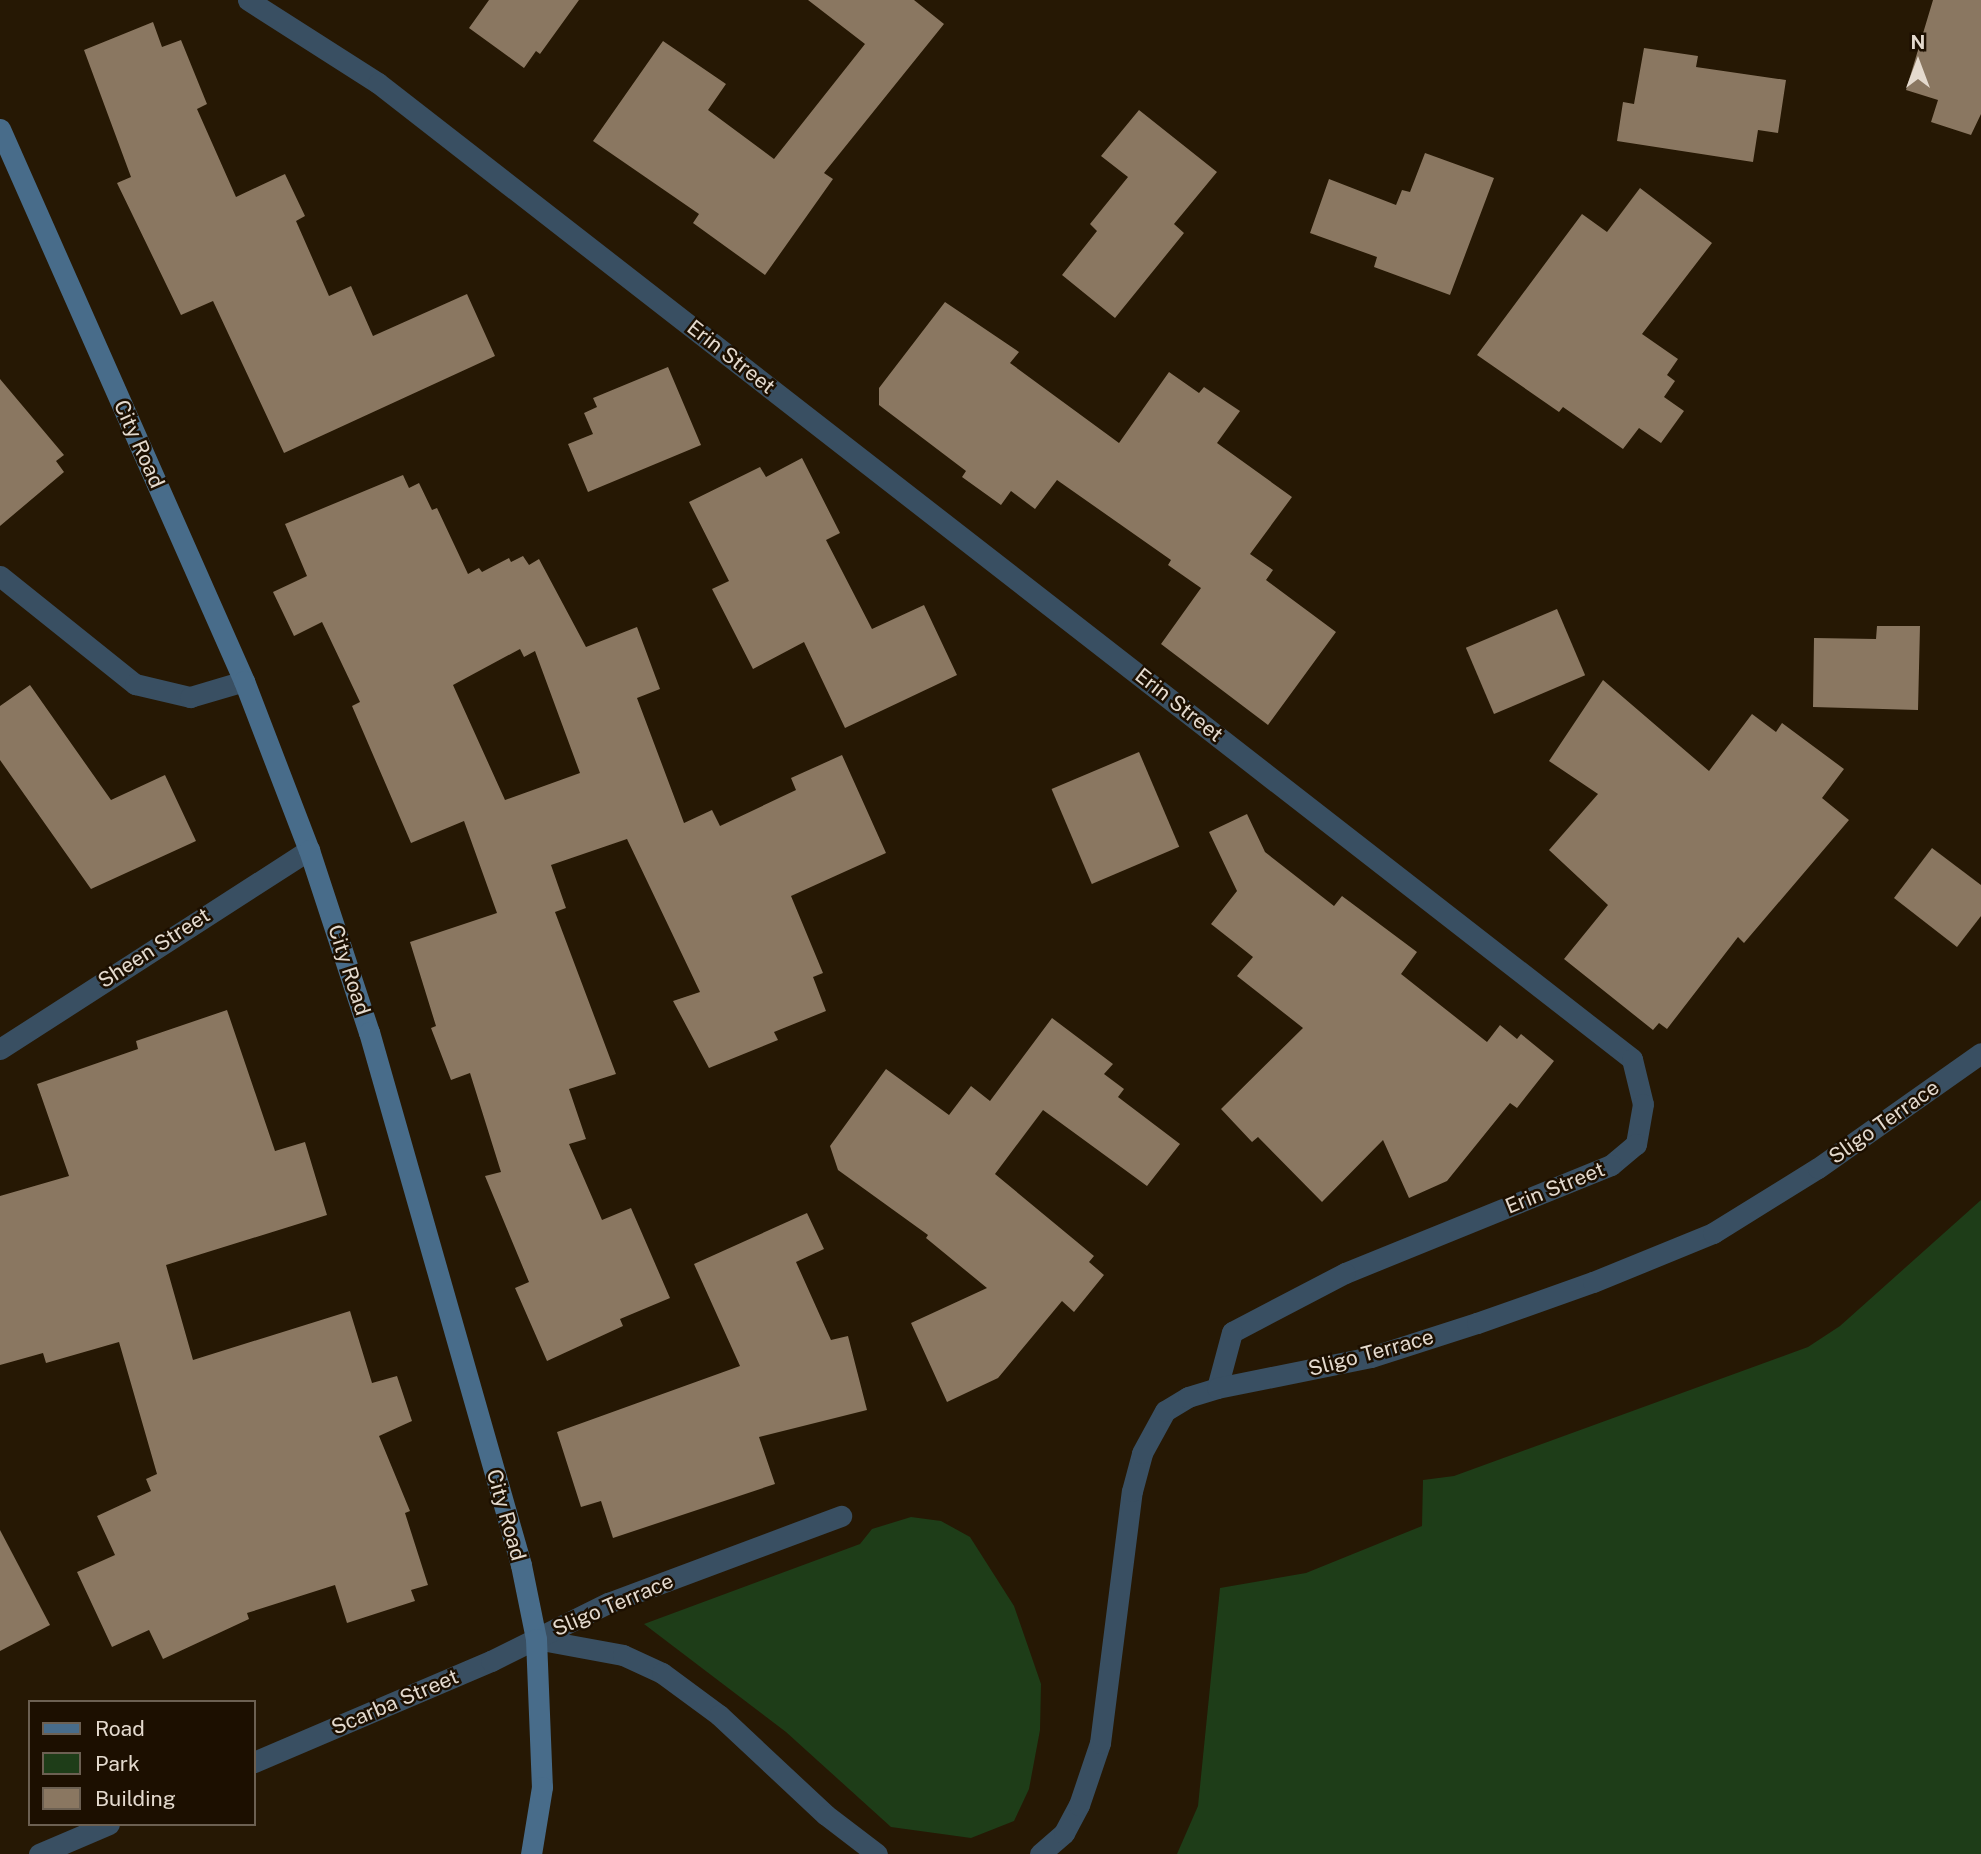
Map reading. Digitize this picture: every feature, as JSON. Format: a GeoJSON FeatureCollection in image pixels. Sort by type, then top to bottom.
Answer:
{"type":"FeatureCollection","features":[{"type":"Feature","properties":{"kind":"street","name":"Erin Street"},"geometry":{"type":"LineString","coordinates":[[248,0],[378,83],[1632,1059],[1643,1104],[1636,1144],[1611,1166],[1345,1273],[1232,1332],[1217,1388]]}},
{"type":"Feature","properties":{"kind":"street","name":"City Road"},"geometry":{"type":"LineString","coordinates":[[0,129],[244,681],[309,850],[422,1214],[521,1565],[536,1639],[542,1787],[531,1854]]}},
{"type":"Feature","properties":{"kind":"street"},"geometry":{"type":"LineString","coordinates":[[0,576],[135,684],[190,697],[244,681]]}},
{"type":"Feature","properties":{"kind":"street","name":"Sheen Street"},"geometry":{"type":"LineString","coordinates":[[0,1048],[309,850]]}},
{"type":"Feature","properties":{"kind":"street","name":"Sligo Terrace"},"geometry":{"type":"LineString","coordinates":[[1040,1854],[1064,1833],[1079,1805],[1100,1743],[1132,1491],[1142,1453],[1164,1411],[1188,1397],[1217,1388],[1371,1357],[1593,1282],[1713,1233],[1818,1168],[1981,1052]]}},
{"type":"Feature","properties":{"kind":"street","name":"Sligo Terrace"},"geometry":{"type":"LineString","coordinates":[[536,1639],[608,1603],[841,1516]]}},
{"type":"Feature","properties":{"kind":"street","name":"Sligo Terrace"},"geometry":{"type":"LineString","coordinates":[[536,1639],[623,1656],[662,1673],[719,1715],[826,1815],[877,1854]]}},
{"type":"Feature","properties":{"kind":"street","name":"Scarba Street"},"geometry":{"type":"LineString","coordinates":[[256,1761],[536,1639]]}},
{"type":"Feature","properties":{"kind":"street"},"geometry":{"type":"LineString","coordinates":[[39,1854],[104,1826]]}},
{"type":"Feature","properties":{"kind":"green space"},"geometry":{"type":"Polygon","coordinates":[[[1981,1200],[1981,1854],[1177,1854],[1198,1806],[1220,1588],[1306,1573],[1422,1526],[1423,1480],[1454,1476],[1808,1347],[1840,1326],[1981,1200]]]}},
{"type":"Feature","properties":{"kind":"green space"},"geometry":{"type":"Polygon","coordinates":[[[911,1517],[941,1521],[970,1537],[1014,1606],[1041,1684],[1040,1730],[1029,1789],[1014,1821],[971,1838],[891,1827],[786,1732],[644,1624],[860,1544],[872,1529],[911,1517]]]}},
{"type":"Feature","properties":{"kind":"building"},"geometry":{"type":"Polygon","coordinates":[[[489,0],[579,0],[540,54],[536,51],[524,68],[469,28],[489,0]]]}},
{"type":"Feature","properties":{"kind":"building"},"geometry":{"type":"Polygon","coordinates":[[[808,0],[914,0],[944,24],[824,173],[833,179],[765,275],[693,223],[699,214],[593,141],[663,41],[726,84],[708,110],[774,159],[865,44],[808,0]]]}},
{"type":"Feature","properties":{"kind":"building"},"geometry":{"type":"Polygon","coordinates":[[[1933,0],[1981,0],[1981,114],[1971,135],[1931,122],[1938,100],[1906,90],[1933,0]]]}},
{"type":"Feature","properties":{"kind":"building"},"geometry":{"type":"Polygon","coordinates":[[[153,22],[162,47],[181,40],[207,104],[197,109],[236,197],[285,174],[305,216],[296,221],[329,296],[351,286],[373,336],[467,294],[495,356],[284,453],[213,301],[181,315],[117,183],[131,177],[84,50],[153,22]]]}},
{"type":"Feature","properties":{"kind":"building"},"geometry":{"type":"Polygon","coordinates":[[[1644,48],[1698,56],[1696,67],[1786,80],[1778,133],[1758,130],[1753,162],[1617,141],[1623,102],[1634,104],[1644,48]]]}},
{"type":"Feature","properties":{"kind":"building"},"geometry":{"type":"Polygon","coordinates":[[[1139,110],[1217,172],[1174,224],[1184,233],[1115,318],[1062,275],[1097,231],[1090,224],[1128,177],[1101,156],[1139,110]]]}},
{"type":"Feature","properties":{"kind":"building"},"geometry":{"type":"Polygon","coordinates":[[[1425,153],[1494,178],[1450,295],[1374,267],[1377,257],[1310,233],[1329,179],[1396,205],[1402,190],[1410,192],[1425,153]]]}},
{"type":"Feature","properties":{"kind":"building"},"geometry":{"type":"Polygon","coordinates":[[[1640,188],[1712,243],[1642,334],[1678,359],[1667,375],[1675,381],[1664,397],[1684,411],[1661,443],[1639,428],[1623,449],[1563,407],[1559,412],[1477,355],[1582,214],[1607,232],[1640,188]]]}},
{"type":"Feature","properties":{"kind":"building"},"geometry":{"type":"Polygon","coordinates":[[[945,302],[1019,352],[1010,363],[1119,443],[1169,372],[1199,393],[1204,387],[1240,411],[1217,443],[1292,497],[1250,554],[1273,570],[1266,580],[1336,632],[1268,725],[1161,644],[1201,588],[1168,565],[1171,560],[1057,480],[1035,509],[1011,491],[1001,505],[962,477],[966,471],[879,405],[879,388],[945,302]]]}},
{"type":"Feature","properties":{"kind":"building"},"geometry":{"type":"Polygon","coordinates":[[[668,367],[701,445],[588,492],[568,444],[593,434],[584,413],[597,407],[593,398],[668,367]]]}},
{"type":"Feature","properties":{"kind":"building"},"geometry":{"type":"Polygon","coordinates":[[[0,379],[64,455],[56,461],[64,472],[0,526],[0,379]]]}},
{"type":"Feature","properties":{"kind":"building"},"geometry":{"type":"Polygon","coordinates":[[[802,458],[840,533],[826,540],[872,629],[924,605],[957,675],[845,728],[804,642],[753,669],[712,589],[729,581],[689,502],[760,467],[766,477],[802,458]]]}},
{"type":"Feature","properties":{"kind":"building"},"geometry":{"type":"Polygon","coordinates":[[[403,475],[409,488],[419,483],[432,510],[437,508],[468,574],[479,568],[482,572],[509,558],[511,562],[523,556],[529,565],[539,559],[586,647],[637,627],[660,689],[637,698],[684,823],[712,810],[720,826],[796,790],[791,778],[842,755],[886,853],[791,896],[823,973],[813,977],[826,1011],[774,1032],[778,1040],[709,1068],[673,1001],[700,992],[627,839],[551,865],[566,908],[555,912],[616,1074],[569,1089],[586,1139],[569,1144],[602,1220],[631,1208],[670,1298],[620,1319],[623,1326],[547,1361],[515,1288],[529,1282],[485,1176],[501,1172],[470,1073],[451,1080],[431,1028],[436,1026],[410,942],[497,913],[464,821],[411,843],[352,706],[360,702],[322,622],[294,636],[273,592],[307,576],[285,524],[403,475]],[[520,649],[453,685],[505,800],[580,773],[535,651],[524,657],[520,649]]]}},
{"type":"Feature","properties":{"kind":"building"},"geometry":{"type":"Polygon","coordinates":[[[1557,609],[1585,675],[1494,714],[1466,648],[1557,609]]]}},
{"type":"Feature","properties":{"kind":"building"},"geometry":{"type":"Polygon","coordinates":[[[1877,626],[1920,626],[1918,710],[1813,707],[1814,638],[1876,639],[1877,626]]]}},
{"type":"Feature","properties":{"kind":"building"},"geometry":{"type":"Polygon","coordinates":[[[1603,680],[1709,771],[1752,714],[1776,732],[1782,723],[1844,769],[1822,798],[1849,820],[1744,943],[1738,937],[1667,1029],[1659,1023],[1653,1030],[1564,959],[1608,905],[1549,850],[1598,794],[1549,761],[1603,680]]]}},
{"type":"Feature","properties":{"kind":"building"},"geometry":{"type":"Polygon","coordinates":[[[30,685],[111,800],[165,775],[196,841],[91,889],[0,760],[0,706],[30,685]]]}},
{"type":"Feature","properties":{"kind":"building"},"geometry":{"type":"Polygon","coordinates":[[[1139,752],[1179,847],[1092,884],[1052,789],[1139,752]]]}},
{"type":"Feature","properties":{"kind":"building"},"geometry":{"type":"Polygon","coordinates":[[[1247,814],[1265,852],[1334,906],[1342,896],[1417,952],[1401,974],[1487,1042],[1500,1025],[1517,1039],[1521,1034],[1554,1061],[1517,1108],[1510,1103],[1447,1181],[1409,1198],[1383,1140],[1322,1202],[1258,1137],[1252,1142],[1221,1109],[1303,1028],[1237,976],[1253,957],[1211,924],[1237,891],[1209,832],[1247,814]]]}},
{"type":"Feature","properties":{"kind":"building"},"geometry":{"type":"Polygon","coordinates":[[[1932,848],[1981,885],[1981,916],[1957,947],[1894,898],[1932,848]]]}},
{"type":"Feature","properties":{"kind":"building"},"geometry":{"type":"Polygon","coordinates":[[[227,1010],[275,1151],[305,1142],[327,1215],[166,1265],[193,1360],[350,1311],[372,1383],[397,1376],[412,1421],[379,1436],[410,1511],[405,1513],[428,1585],[411,1590],[415,1601],[347,1623],[335,1585],[247,1613],[249,1619],[163,1659],[149,1630],[112,1647],[77,1572],[115,1555],[97,1516],[151,1491],[146,1479],[157,1474],[119,1342],[46,1363],[43,1353],[0,1365],[0,1196],[69,1176],[37,1084],[138,1049],[136,1041],[227,1010]]]}},
{"type":"Feature","properties":{"kind":"building"},"geometry":{"type":"Polygon","coordinates":[[[1052,1018],[1113,1064],[1104,1074],[1124,1089],[1118,1097],[1180,1144],[1147,1186],[1043,1110],[995,1174],[1094,1256],[1089,1262],[1104,1275],[1074,1312],[1062,1301],[998,1378],[947,1402],[911,1323],[987,1288],[926,1238],[928,1235],[838,1170],[830,1146],[886,1069],[949,1115],[971,1086],[990,1101],[1052,1018]]]}},
{"type":"Feature","properties":{"kind":"building"},"geometry":{"type":"Polygon","coordinates":[[[807,1213],[824,1249],[796,1262],[831,1340],[848,1336],[867,1410],[759,1437],[775,1484],[613,1538],[601,1501],[581,1507],[557,1432],[740,1366],[694,1264],[807,1213]]]}},
{"type":"Feature","properties":{"kind":"building"},"geometry":{"type":"Polygon","coordinates":[[[0,1530],[50,1625],[0,1651],[0,1530]]]}}]}
